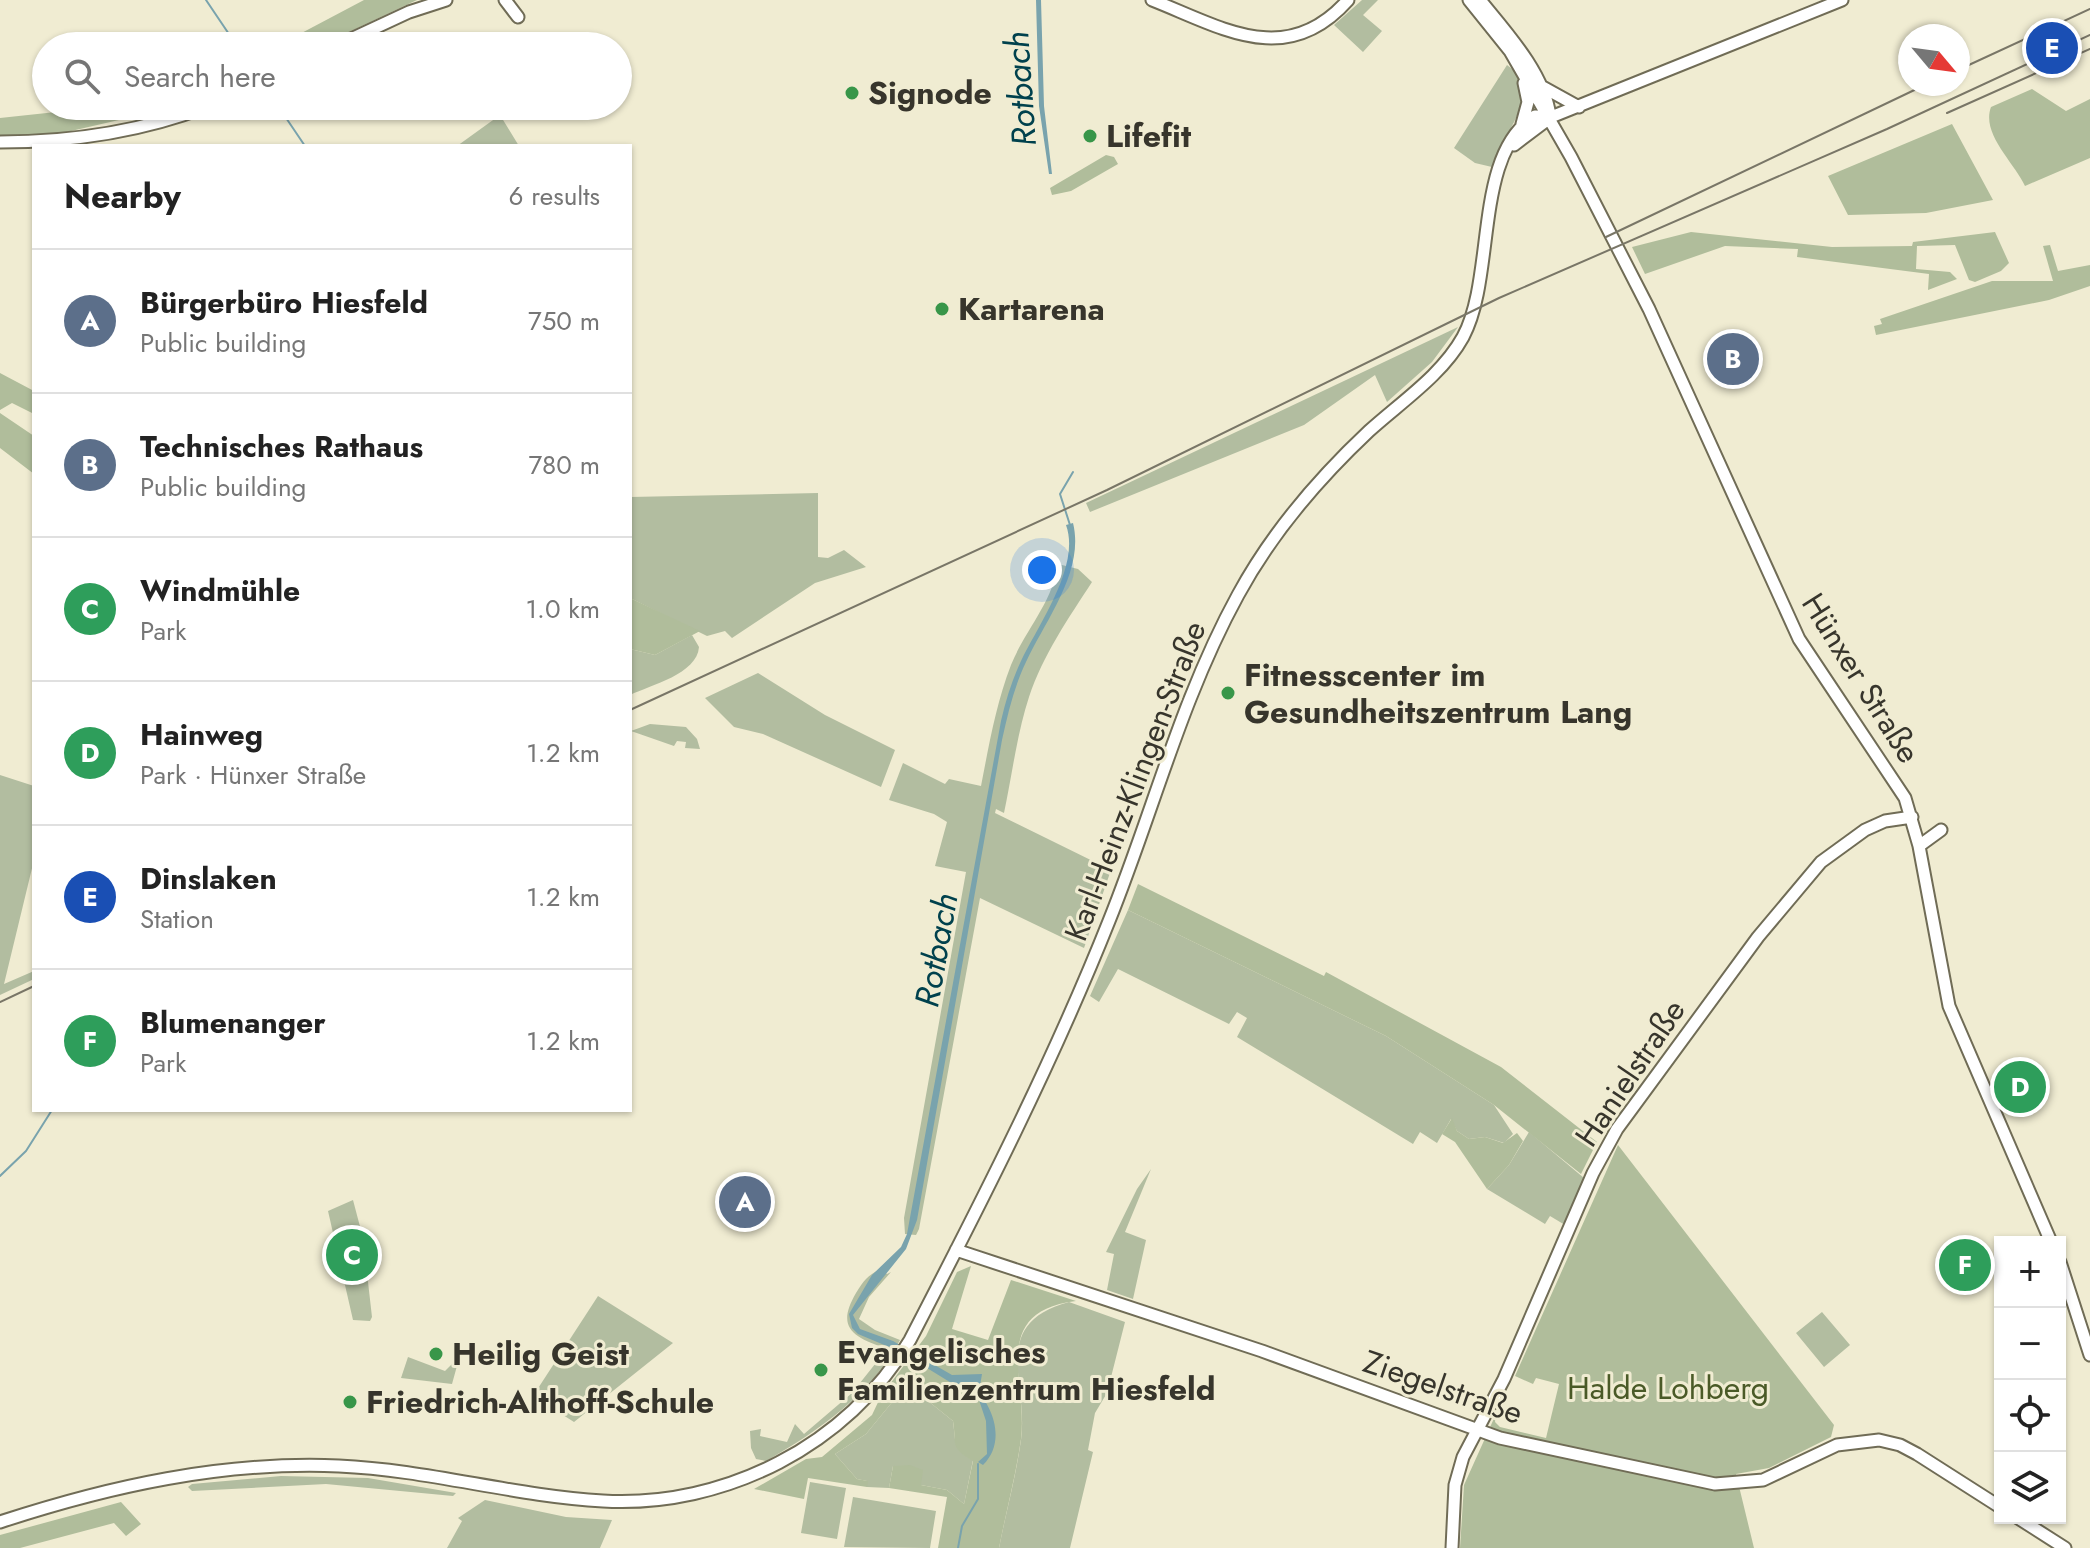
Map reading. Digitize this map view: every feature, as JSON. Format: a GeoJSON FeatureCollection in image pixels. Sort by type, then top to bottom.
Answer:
{"type":"FeatureCollection","features":[{"type":"Feature","properties":{"kind":"main road"},"geometry":{"type":"LineString","coordinates":[[366,32],[409,12],[446,0]]}},
{"type":"Feature","properties":{"kind":"main road"},"geometry":{"type":"LineString","coordinates":[[505,0],[518,17]]}},
{"type":"Feature","properties":{"kind":"main road"},"geometry":{"type":"LineString","coordinates":[[1152,0],[1227,32],[1274,39],[1314,27],[1348,0]]}},
{"type":"Feature","properties":{"kind":"main road"},"geometry":{"type":"LineString","coordinates":[[1469,0],[1517,64],[1551,117]]}},
{"type":"Feature","properties":{"kind":"main road"},"geometry":{"type":"LineString","coordinates":[[1480,0],[1515,44],[1541,86],[1551,117]]}},
{"type":"Feature","properties":{"kind":"main road"},"geometry":{"type":"LineString","coordinates":[[1506,154],[1518,140],[1551,117],[1842,0]]}},
{"type":"Feature","properties":{"kind":"main road"},"geometry":{"type":"LineString","coordinates":[[1517,64],[1528,93],[1521,126]]}},
{"type":"Feature","properties":{"kind":"main road"},"geometry":{"type":"LineString","coordinates":[[1541,86],[1579,107]]}},
{"type":"Feature","properties":{"kind":"main road"},"geometry":{"type":"LineString","coordinates":[[1521,126],[1535,116],[1551,117]]}},
{"type":"Feature","properties":{"kind":"main road","name":"Hünxer Straße"},"geometry":{"type":"LineString","coordinates":[[1551,117],[1649,309],[1799,639],[1905,798],[1919,846],[1948,1001],[2048,1236]]}},
{"type":"Feature","properties":{"kind":"main road"},"geometry":{"type":"LineString","coordinates":[[0,142],[64,140],[116,133],[160,120]]}},
{"type":"Feature","properties":{"kind":"main road","name":"Karl-Heinz-Klingen-Straße"},"geometry":{"type":"LineString","coordinates":[[0,1522],[74,1499],[199,1472],[289,1466],[383,1469],[606,1501],[645,1500],[733,1483],[783,1461],[829,1431],[868,1396],[910,1340],[1084,984],[1127,874],[1181,717],[1238,594],[1278,530],[1327,475],[1447,360],[1463,335],[1475,308],[1495,187],[1511,138],[1521,126]]}},
{"type":"Feature","properties":{"kind":"main road","name":"Hanielstraße"},"geometry":{"type":"LineString","coordinates":[[1452,1548],[1455,1485],[1474,1430],[1520,1344],[1593,1173],[1635,1102],[1758,937],[1821,862],[1865,830],[1885,821],[1912,817]]}},
{"type":"Feature","properties":{"kind":"main road"},"geometry":{"type":"LineString","coordinates":[[1919,846],[1941,830]]}},
{"type":"Feature","properties":{"kind":"main road"},"geometry":{"type":"LineString","coordinates":[[1933,999],[1948,1001]]}},
{"type":"Feature","properties":{"kind":"main road","name":"Ziegelstraße"},"geometry":{"type":"LineString","coordinates":[[956,1250],[1262,1351],[1474,1430],[1715,1484],[1763,1480],[1837,1445],[1879,1440],[1917,1454],[1994,1503]]}},
{"type":"Feature","properties":{"kind":"main road"},"geometry":{"type":"LineString","coordinates":[[2066,1281],[2090,1355]]}},
{"type":"Feature","properties":{"kind":"main road"},"geometry":{"type":"LineString","coordinates":[[2027,1524],[2065,1548]]}},
{"type":"Feature","properties":{"kind":"green space"},"geometry":{"type":"Polygon","coordinates":[[[364,0],[417,0],[349,32],[303,32],[364,0]]]}},
{"type":"Feature","properties":{"kind":"green space"},"geometry":{"type":"Polygon","coordinates":[[[1362,0],[1378,0],[1363,15],[1382,31],[1363,52],[1334,25],[1362,0]]]}},
{"type":"Feature","properties":{"kind":"green space"},"geometry":{"type":"Polygon","coordinates":[[[1507,65],[1518,76],[1523,88],[1522,101],[1492,167],[1475,163],[1454,148],[1507,65]]]}},
{"type":"Feature","properties":{"kind":"green space"},"geometry":{"type":"Polygon","coordinates":[[[2032,89],[2066,111],[2090,99],[2090,158],[2025,186],[1994,138],[1989,117],[1991,107],[2032,89]]]}},
{"type":"Feature","properties":{"kind":"green space"},"geometry":{"type":"Polygon","coordinates":[[[32,115],[32,120],[119,120],[58,134],[0,136],[0,118],[32,115]]]}},
{"type":"Feature","properties":{"kind":"green space"},"geometry":{"type":"Polygon","coordinates":[[[493,120],[503,120],[518,144],[460,144],[493,120]]]}},
{"type":"Feature","properties":{"kind":"green space"},"geometry":{"type":"Polygon","coordinates":[[[1952,124],[1993,200],[1926,213],[1848,215],[1828,176],[1952,124]]]}},
{"type":"Feature","properties":{"kind":"green space"},"geometry":{"type":"Polygon","coordinates":[[[1106,155],[1114,157],[1118,164],[1071,191],[1052,195],[1050,188],[1106,155]]]}},
{"type":"Feature","properties":{"kind":"green space"},"geometry":{"type":"Polygon","coordinates":[[[1691,232],[1832,247],[1912,246],[1913,242],[1995,232],[2009,263],[2001,271],[1975,282],[1969,280],[1955,245],[1917,246],[1916,269],[1950,272],[1957,279],[1928,290],[1929,274],[1797,257],[1798,249],[1725,246],[1645,274],[1632,247],[1691,232]]]}},
{"type":"Feature","properties":{"kind":"green space"},"geometry":{"type":"Polygon","coordinates":[[[2050,245],[2058,271],[2090,265],[2090,286],[2049,300],[1876,335],[1874,326],[1882,324],[1880,319],[1992,281],[2053,281],[2043,246],[2050,245]]]}},
{"type":"Feature","properties":{"kind":"green space"},"geometry":{"type":"Polygon","coordinates":[[[1458,327],[1432,362],[1387,402],[1375,375],[1304,425],[1090,512],[1086,503],[1458,327]]]}},
{"type":"Feature","properties":{"kind":"green space"},"geometry":{"type":"Polygon","coordinates":[[[0,373],[32,390],[32,413],[12,403],[0,410],[0,373]]]}},
{"type":"Feature","properties":{"kind":"green space"},"geometry":{"type":"Polygon","coordinates":[[[0,413],[32,435],[32,472],[0,448],[0,413]]]}},
{"type":"Feature","properties":{"kind":"green space"},"geometry":{"type":"Polygon","coordinates":[[[818,493],[818,557],[828,558],[844,550],[866,567],[815,583],[732,638],[725,631],[707,636],[632,599],[632,497],[818,493]]]}},
{"type":"Feature","properties":{"kind":"green space"},"geometry":{"type":"Polygon","coordinates":[[[1058,564],[1078,569],[1092,582],[1041,667],[1021,725],[1004,813],[996,809],[995,813],[1111,870],[1084,948],[980,898],[919,1229],[916,1235],[905,1234],[904,1218],[966,872],[935,866],[947,822],[934,814],[889,800],[903,763],[945,784],[949,779],[981,786],[993,725],[1011,665],[1051,591],[1058,564]]]}},
{"type":"Feature","properties":{"kind":"green space"},"geometry":{"type":"Polygon","coordinates":[[[632,599],[700,631],[655,655],[632,649],[632,599]]]}},
{"type":"Feature","properties":{"kind":"green space"},"geometry":{"type":"Polygon","coordinates":[[[692,635],[699,647],[696,656],[682,671],[632,694],[632,649],[655,655],[692,635]]]}},
{"type":"Feature","properties":{"kind":"green space"},"geometry":{"type":"Polygon","coordinates":[[[758,673],[825,715],[895,750],[881,787],[763,734],[734,727],[705,698],[758,673]]]}},
{"type":"Feature","properties":{"kind":"green space"},"geometry":{"type":"Polygon","coordinates":[[[650,724],[686,727],[697,739],[700,749],[685,748],[686,742],[677,741],[674,746],[632,731],[650,724]]]}},
{"type":"Feature","properties":{"kind":"green space"},"geometry":{"type":"Polygon","coordinates":[[[0,775],[32,785],[32,868],[4,984],[32,972],[32,980],[0,995],[0,775]]]}},
{"type":"Feature","properties":{"kind":"green space"},"geometry":{"type":"Polygon","coordinates":[[[1138,884],[1324,976],[1326,972],[1501,1067],[1597,1142],[1581,1174],[1494,1105],[1386,1036],[1128,910],[1138,884]]]}},
{"type":"Feature","properties":{"kind":"green space"},"geometry":{"type":"Polygon","coordinates":[[[1128,910],[1386,1036],[1494,1105],[1513,1134],[1504,1143],[1485,1137],[1469,1139],[1457,1131],[1451,1119],[1437,1143],[1420,1132],[1413,1144],[1237,1037],[1247,1018],[1237,1012],[1229,1024],[1118,969],[1099,1002],[1090,996],[1128,910]]]}},
{"type":"Feature","properties":{"kind":"green space"},"geometry":{"type":"Polygon","coordinates":[[[1452,1118],[1457,1131],[1469,1139],[1485,1137],[1503,1143],[1517,1133],[1523,1141],[1509,1165],[1487,1189],[1455,1142],[1442,1134],[1452,1118]]]}},
{"type":"Feature","properties":{"kind":"green space"},"geometry":{"type":"Polygon","coordinates":[[[1529,1132],[1584,1178],[1565,1225],[1550,1216],[1545,1224],[1487,1189],[1509,1165],[1529,1132]]]}},
{"type":"Feature","properties":{"kind":"green space","name":"Halde Lohberg"},"geometry":{"type":"Polygon","coordinates":[[[1618,1145],[1834,1425],[1831,1437],[1769,1468],[1736,1474],[1754,1548],[1460,1548],[1464,1485],[1496,1414],[1495,1422],[1500,1427],[1546,1438],[1559,1384],[1536,1378],[1533,1384],[1515,1376],[1618,1145]]]}},
{"type":"Feature","properties":{"kind":"green space"},"geometry":{"type":"Polygon","coordinates":[[[1151,1169],[1125,1232],[1146,1240],[1133,1299],[1107,1290],[1114,1254],[1106,1252],[1137,1189],[1151,1169]]]}},
{"type":"Feature","properties":{"kind":"green space"},"geometry":{"type":"Polygon","coordinates":[[[353,1200],[363,1238],[370,1321],[353,1320],[328,1211],[353,1200]]]}},
{"type":"Feature","properties":{"kind":"green space"},"geometry":{"type":"Polygon","coordinates":[[[971,1266],[952,1329],[988,1340],[1011,1280],[1076,1301],[1049,1308],[1031,1319],[1022,1334],[1018,1353],[1021,1439],[999,1548],[938,1548],[947,1497],[889,1488],[893,1466],[910,1465],[923,1470],[921,1485],[947,1490],[964,1504],[973,1461],[957,1449],[953,1421],[907,1384],[866,1434],[835,1454],[857,1479],[868,1481],[867,1487],[808,1478],[804,1499],[754,1489],[806,1459],[822,1457],[872,1415],[881,1396],[926,1336],[957,1272],[971,1266]]]}},
{"type":"Feature","properties":{"kind":"green space"},"geometry":{"type":"Polygon","coordinates":[[[881,1269],[887,1274],[891,1272],[869,1297],[859,1319],[875,1330],[900,1340],[888,1359],[859,1394],[824,1424],[766,1461],[756,1459],[751,1448],[750,1431],[761,1429],[760,1436],[787,1442],[795,1424],[804,1434],[852,1393],[887,1349],[857,1336],[851,1330],[847,1315],[856,1293],[867,1278],[881,1269]]]}},
{"type":"Feature","properties":{"kind":"green space"},"geometry":{"type":"Polygon","coordinates":[[[598,1296],[673,1343],[574,1422],[533,1396],[598,1296]]]}},
{"type":"Feature","properties":{"kind":"green space"},"geometry":{"type":"Polygon","coordinates":[[[1069,1302],[1125,1322],[1107,1393],[1095,1413],[1088,1450],[1093,1452],[1070,1548],[999,1548],[1021,1440],[1020,1340],[1028,1325],[1044,1312],[1069,1302]]]}},
{"type":"Feature","properties":{"kind":"green space"},"geometry":{"type":"Polygon","coordinates":[[[1822,1312],[1850,1345],[1824,1367],[1796,1333],[1822,1312]]]}},
{"type":"Feature","properties":{"kind":"green space"},"geometry":{"type":"Polygon","coordinates":[[[453,1352],[460,1355],[452,1384],[401,1378],[408,1357],[445,1371],[453,1363],[453,1352]]]}},
{"type":"Feature","properties":{"kind":"green space"},"geometry":{"type":"Polygon","coordinates":[[[907,1384],[953,1421],[958,1448],[973,1460],[964,1504],[947,1490],[921,1485],[893,1466],[889,1488],[867,1487],[867,1481],[857,1479],[835,1454],[866,1434],[907,1384]]]}},
{"type":"Feature","properties":{"kind":"green space"},"geometry":{"type":"Polygon","coordinates":[[[281,1476],[368,1478],[456,1493],[453,1496],[326,1484],[192,1491],[188,1487],[192,1484],[281,1476]]]}},
{"type":"Feature","properties":{"kind":"green space"},"geometry":{"type":"Polygon","coordinates":[[[810,1482],[846,1488],[837,1539],[801,1533],[810,1482]]]}},
{"type":"Feature","properties":{"kind":"green space"},"geometry":{"type":"Polygon","coordinates":[[[853,1497],[936,1511],[930,1548],[844,1547],[853,1497]]]}},
{"type":"Feature","properties":{"kind":"green space"},"geometry":{"type":"Polygon","coordinates":[[[485,1500],[566,1517],[612,1520],[600,1548],[447,1548],[462,1521],[458,1518],[485,1500]]]}},
{"type":"Feature","properties":{"kind":"green space"},"geometry":{"type":"Polygon","coordinates":[[[121,1502],[141,1524],[126,1536],[114,1523],[20,1548],[0,1548],[0,1535],[121,1502]]]}},
{"type":"Feature","properties":{"kind":"water"},"geometry":{"type":"Polygon","coordinates":[[[1036,0],[1041,0],[1044,106],[1052,174],[1049,174],[1039,106],[1036,0]]]}},
{"type":"Feature","properties":{"kind":"water"},"geometry":{"type":"Polygon","coordinates":[[[1073,523],[1075,541],[1068,577],[1022,671],[1002,740],[917,1220],[906,1249],[853,1315],[860,1329],[893,1341],[952,1375],[982,1374],[980,1386],[972,1385],[991,1413],[996,1434],[990,1455],[983,1465],[978,1462],[987,1454],[986,1421],[979,1400],[901,1352],[858,1334],[852,1328],[849,1314],[872,1275],[901,1247],[907,1234],[1001,721],[1018,668],[1063,577],[1069,541],[1066,525],[1073,523]]]}},
{"type":"Feature","properties":{"kind":"waterway"},"geometry":{"type":"LineString","coordinates":[[206,0],[228,32]]}},
{"type":"Feature","properties":{"kind":"waterway"},"geometry":{"type":"LineString","coordinates":[[287,120],[304,144]]}},
{"type":"Feature","properties":{"kind":"waterway","name":"Rotbach"},"geometry":{"type":"LineString","coordinates":[[1070,525],[1060,494],[1073,472]]}},
{"type":"Feature","properties":{"kind":"waterway"},"geometry":{"type":"LineString","coordinates":[[0,1176],[26,1151],[51,1112]]}},
{"type":"Feature","properties":{"kind":"waterway"},"geometry":{"type":"LineString","coordinates":[[958,1548],[962,1526],[978,1499],[978,1464]]}},
{"type":"Feature","properties":{"kind":"railway"},"geometry":{"type":"LineString","coordinates":[[1970,64],[2090,9]]}},
{"type":"Feature","properties":{"kind":"railway"},"geometry":{"type":"LineString","coordinates":[[632,709],[1107,490],[1499,298],[1887,129],[2090,35]]}},
{"type":"Feature","properties":{"kind":"railway"},"geometry":{"type":"LineString","coordinates":[[1947,113],[2090,49]]}},
{"type":"Feature","properties":{"kind":"railway"},"geometry":{"type":"LineString","coordinates":[[1606,237],[1902,96]]}},
{"type":"Feature","properties":{"kind":"railway"},"geometry":{"type":"LineString","coordinates":[[0,1002],[32,987]]}},
{"type":"Feature","properties":{"kind":"place","name":"Dinslaken"},"geometry":{"type":"Point","coordinates":[2052,48]}},
{"type":"Feature","properties":{"kind":"place","name":"Signode"},"geometry":{"type":"Point","coordinates":[852,93]}},
{"type":"Feature","properties":{"kind":"place","name":"Lifefit"},"geometry":{"type":"Point","coordinates":[1090,136]}},
{"type":"Feature","properties":{"kind":"place","name":"Kartarena"},"geometry":{"type":"Point","coordinates":[942,309]}},
{"type":"Feature","properties":{"kind":"place","name":"Technisches Rathaus"},"geometry":{"type":"Point","coordinates":[1733,359]}},
{"type":"Feature","properties":{"kind":"place","name":"Fitnesscenter im Gesundheitszentrum Lang"},"geometry":{"type":"Point","coordinates":[1228,693]}},
{"type":"Feature","properties":{"kind":"place","name":"Hainweg"},"geometry":{"type":"Point","coordinates":[2020,1087]}},
{"type":"Feature","properties":{"kind":"place","name":"Bürgerbüro Hiesfeld"},"geometry":{"type":"Point","coordinates":[745,1202]}},
{"type":"Feature","properties":{"kind":"place","name":"Windmühle"},"geometry":{"type":"Point","coordinates":[352,1255]}},
{"type":"Feature","properties":{"kind":"place","name":"Blumenanger"},"geometry":{"type":"Point","coordinates":[1965,1265]}},
{"type":"Feature","properties":{"kind":"place","name":"Heilig Geist"},"geometry":{"type":"Point","coordinates":[436,1354]}},
{"type":"Feature","properties":{"kind":"place","name":"Evangelisches Familienzentrum Hiesfeld"},"geometry":{"type":"Point","coordinates":[821,1370]}},
{"type":"Feature","properties":{"kind":"place","name":"Friedrich-Althoff-Schule"},"geometry":{"type":"Point","coordinates":[350,1402]}}]}
